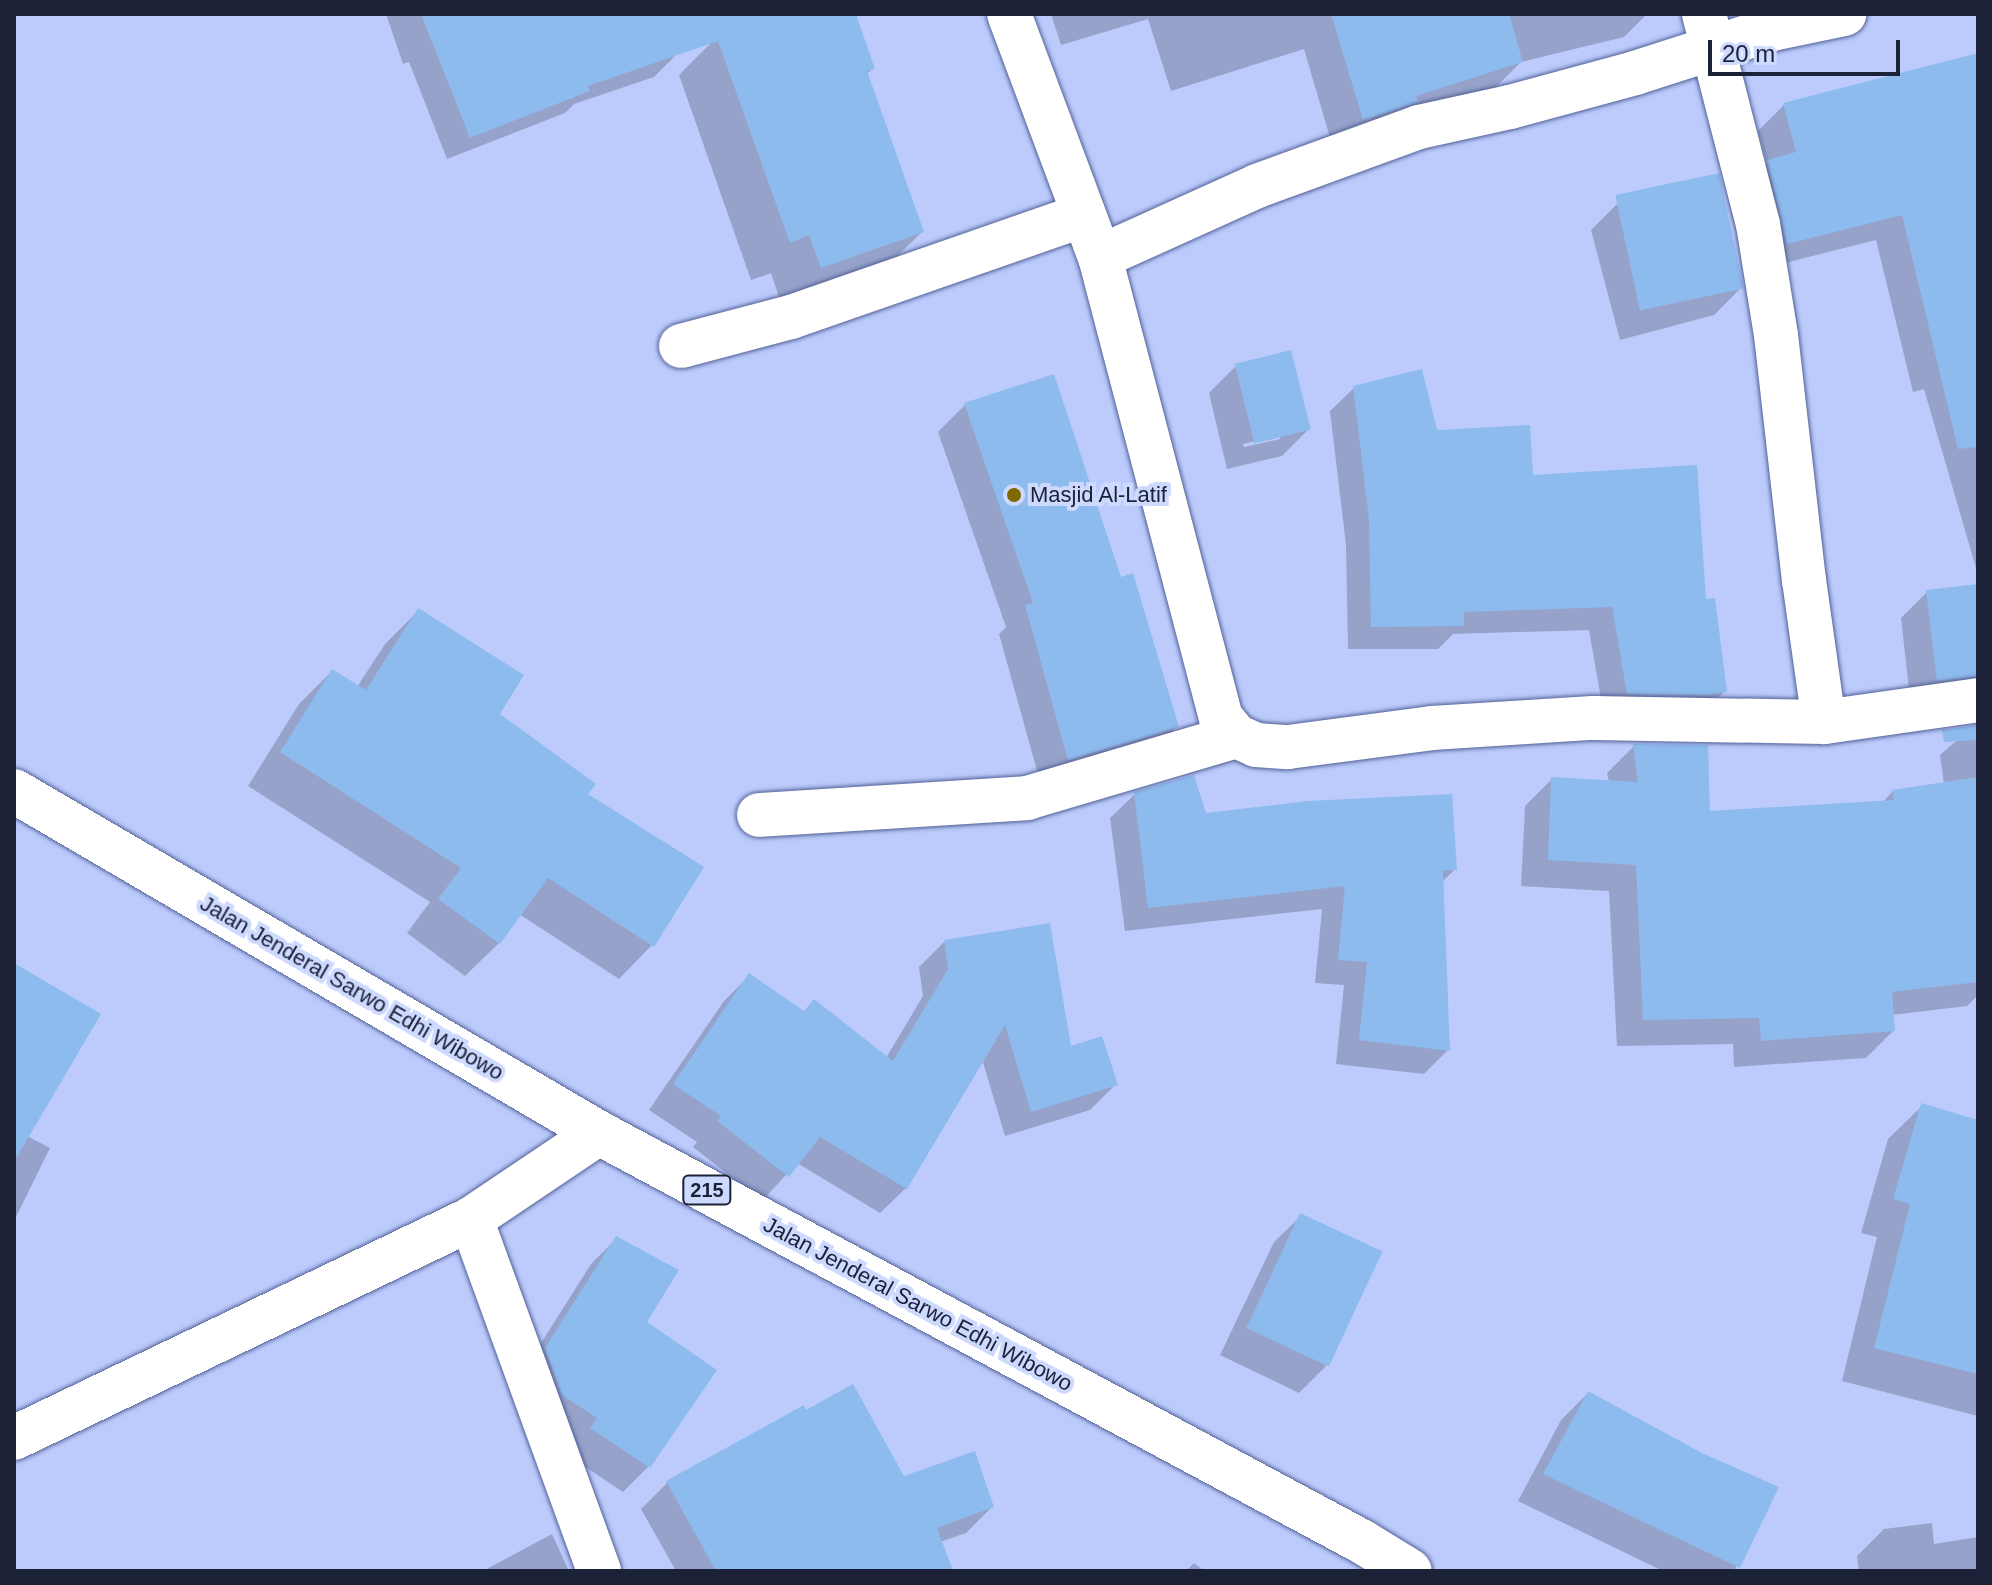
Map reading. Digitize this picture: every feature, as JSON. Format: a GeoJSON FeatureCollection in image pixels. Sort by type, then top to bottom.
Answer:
{"type":"FeatureCollection","features":[{"type":"Feature","properties":{"kind":"street"},"geometry":{"type":"LineString","coordinates":[[1009,14],[1100,257],[1221,718],[1236,736],[1256,745],[1288,747],[1432,728],[1593,718],[1824,722],[1978,700]]}},
{"type":"Feature","properties":{"kind":"street"},"geometry":{"type":"LineString","coordinates":[[1100,257],[1257,186],[1419,127],[1510,107],[1708,31],[1772,29],[1844,14]]}},
{"type":"Feature","properties":{"kind":"street"},"geometry":{"type":"LineString","coordinates":[[1708,31],[1758,224],[1776,335],[1824,722]]}},
{"type":"Feature","properties":{"kind":"street"},"geometry":{"type":"LineString","coordinates":[[681,346],[791,317],[1084,215]]}},
{"type":"Feature","properties":{"kind":"street"},"geometry":{"type":"LineString","coordinates":[[759,815],[1027,798],[1236,736]]}},
{"type":"Feature","properties":{"kind":"street","name":"Jalan Jenderal Sarwo Edhi Wibowo"},"geometry":{"type":"LineString","coordinates":[[14,791],[599,1133],[1361,1541],[1410,1571]]}},
{"type":"Feature","properties":{"kind":"street"},"geometry":{"type":"LineString","coordinates":[[14,1438],[471,1219],[599,1133]]}},
{"type":"Feature","properties":{"kind":"street"},"geometry":{"type":"LineString","coordinates":[[471,1219],[599,1571]]}},
{"type":"Feature","properties":{"kind":"building"},"geometry":{"type":"Polygon","coordinates":[[[421,14],[856,14],[875,69],[867,71],[924,232],[821,268],[809,235],[790,243],[718,41],[588,86],[590,91],[470,138],[421,14]]]}},
{"type":"Feature","properties":{"kind":"building"},"geometry":{"type":"Polygon","coordinates":[[[1331,14],[1509,14],[1523,62],[1416,96],[1418,102],[1363,120],[1331,14]]]}},
{"type":"Feature","properties":{"kind":"building"},"geometry":{"type":"Polygon","coordinates":[[[1978,53],[1978,447],[1958,449],[1902,215],[1787,244],[1767,160],[1796,152],[1783,103],[1978,53]]]}},
{"type":"Feature","properties":{"kind":"building"},"geometry":{"type":"Polygon","coordinates":[[[1719,173],[1744,288],[1640,310],[1615,195],[1719,173]]]}},
{"type":"Feature","properties":{"kind":"building"},"geometry":{"type":"Polygon","coordinates":[[[1291,350],[1311,430],[1255,444],[1235,364],[1291,350]]]}},
{"type":"Feature","properties":{"kind":"building"},"geometry":{"type":"Polygon","coordinates":[[[1422,369],[1437,430],[1530,425],[1533,475],[1697,465],[1706,599],[1715,598],[1727,692],[1706,695],[1627,694],[1612,607],[1464,612],[1464,626],[1371,627],[1369,520],[1353,386],[1422,369]]]}},
{"type":"Feature","properties":{"kind":"building"},"geometry":{"type":"Polygon","coordinates":[[[1054,374],[1121,577],[1133,573],[1179,727],[1068,760],[1025,605],[1033,603],[964,403],[1054,374]]]}},
{"type":"Feature","properties":{"kind":"building"},"geometry":{"type":"Polygon","coordinates":[[[1978,584],[1978,676],[1937,681],[1926,590],[1978,584]]]}},
{"type":"Feature","properties":{"kind":"building"},"geometry":{"type":"Polygon","coordinates":[[[418,608],[524,675],[500,714],[596,784],[588,794],[704,867],[654,947],[548,878],[500,944],[438,899],[461,868],[280,752],[332,669],[366,690],[418,608]]]}},
{"type":"Feature","properties":{"kind":"building"},"geometry":{"type":"Polygon","coordinates":[[[1978,725],[1978,740],[1944,742],[1942,730],[1978,725]]]}},
{"type":"Feature","properties":{"kind":"building"},"geometry":{"type":"Polygon","coordinates":[[[1633,744],[1708,745],[1710,811],[1894,800],[1892,790],[1978,777],[1978,982],[1892,992],[1895,1031],[1761,1041],[1759,1018],[1643,1020],[1636,865],[1548,860],[1551,777],[1638,782],[1633,744]]]}},
{"type":"Feature","properties":{"kind":"building"},"geometry":{"type":"Polygon","coordinates":[[[1194,775],[1206,813],[1307,801],[1452,794],[1457,870],[1443,870],[1450,1051],[1359,1040],[1367,962],[1338,960],[1345,886],[1148,908],[1134,792],[1194,775]]]}},
{"type":"Feature","properties":{"kind":"building"},"geometry":{"type":"Polygon","coordinates":[[[1050,923],[1071,1046],[1102,1036],[1118,1085],[1031,1112],[1005,1025],[907,1189],[820,1137],[789,1177],[717,1121],[721,1116],[673,1084],[749,973],[804,1011],[814,999],[893,1061],[948,969],[944,940],[1050,923]]]}},
{"type":"Feature","properties":{"kind":"building"},"geometry":{"type":"Polygon","coordinates":[[[14,963],[101,1014],[14,1162],[14,963]]]}},
{"type":"Feature","properties":{"kind":"building"},"geometry":{"type":"Polygon","coordinates":[[[1921,1103],[1978,1120],[1978,1374],[1874,1348],[1910,1204],[1893,1199],[1921,1103]]]}},
{"type":"Feature","properties":{"kind":"building"},"geometry":{"type":"Polygon","coordinates":[[[1300,1213],[1382,1251],[1329,1367],[1246,1328],[1300,1213]]]}},
{"type":"Feature","properties":{"kind":"building"},"geometry":{"type":"Polygon","coordinates":[[[616,1236],[679,1270],[647,1322],[717,1370],[650,1468],[590,1428],[597,1418],[562,1395],[545,1348],[616,1236]]]}},
{"type":"Feature","properties":{"kind":"building"},"geometry":{"type":"Polygon","coordinates":[[[853,1384],[904,1476],[975,1451],[994,1507],[937,1528],[953,1571],[716,1571],[666,1481],[804,1405],[806,1410],[853,1384]]]}},
{"type":"Feature","properties":{"kind":"building"},"geometry":{"type":"Polygon","coordinates":[[[1588,1391],[1702,1453],[1779,1487],[1740,1568],[1543,1474],[1588,1391]]]}},
{"type":"Feature","properties":{"kind":"place","name":"Masjid Al-Latif"},"geometry":{"type":"Point","coordinates":[1014,495]}}]}
